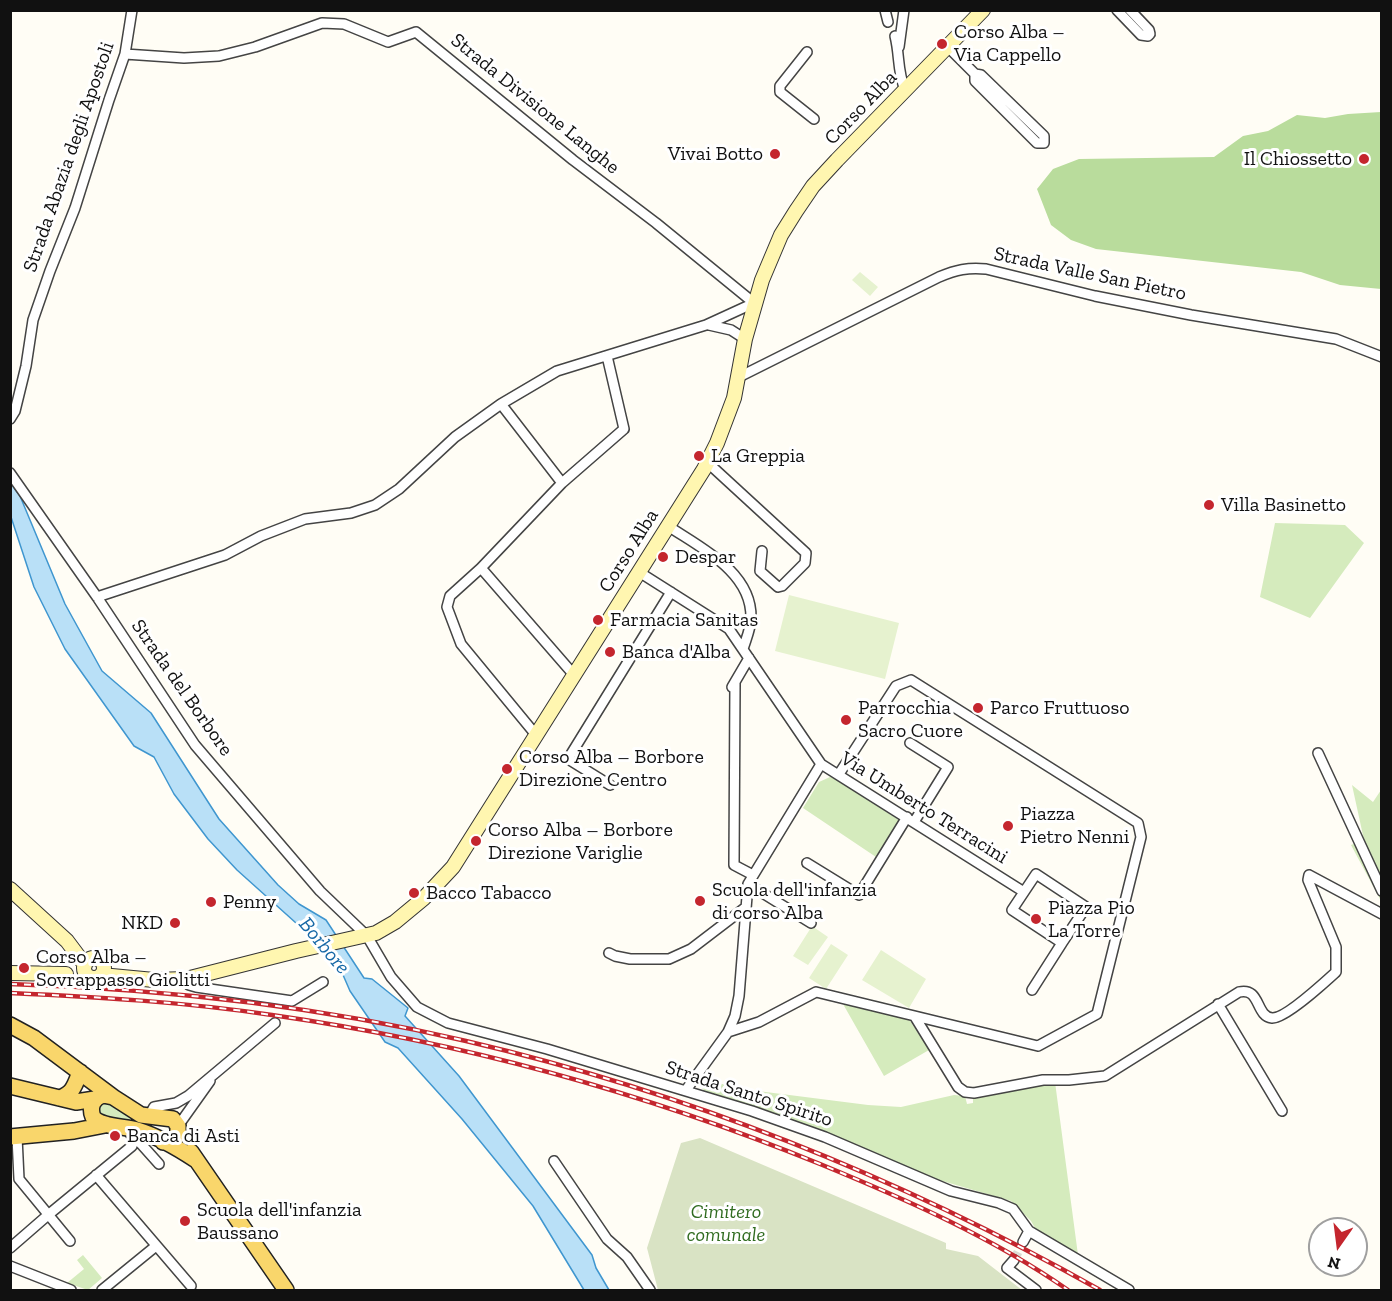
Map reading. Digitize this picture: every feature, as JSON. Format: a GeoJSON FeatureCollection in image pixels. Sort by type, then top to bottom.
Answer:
{"type":"FeatureCollection","features":[{"type":"Feature","properties":{"kind":"main road"},"geometry":{"type":"LineString","coordinates":[[10,1025],[34,1038],[132,1110],[159,1113],[173,1119],[196,1160],[286,1290]]}},
{"type":"Feature","properties":{"kind":"main road"},"geometry":{"type":"LineString","coordinates":[[57,1098],[67,1096],[74,1089],[80,1072]]}},
{"type":"Feature","properties":{"kind":"main road"},"geometry":{"type":"LineString","coordinates":[[10,1086],[76,1102],[104,1095],[112,1097]]}},
{"type":"Feature","properties":{"kind":"main road"},"geometry":{"type":"LineString","coordinates":[[92,1115],[91,1108],[95,1099]]}},
{"type":"Feature","properties":{"kind":"main road"},"geometry":{"type":"LineString","coordinates":[[76,1102],[96,1121],[105,1125]]}},
{"type":"Feature","properties":{"kind":"main road"},"geometry":{"type":"LineString","coordinates":[[14,1137],[117,1125],[145,1139],[168,1142],[176,1138],[179,1128]]}},
{"type":"Feature","properties":{"kind":"main road"},"geometry":{"type":"LineString","coordinates":[[163,1142],[196,1160]]}},
{"type":"Feature","properties":{"kind":"street","name":"Strada Abazia degli Apostoli"},"geometry":{"type":"LineString","coordinates":[[10,419],[15,411],[26,366],[33,320],[75,208],[125,54],[132,10]]}},
{"type":"Feature","properties":{"kind":"street"},"geometry":{"type":"LineString","coordinates":[[885,10],[888,22]]}},
{"type":"Feature","properties":{"kind":"street"},"geometry":{"type":"LineString","coordinates":[[898,49],[904,10]]}},
{"type":"Feature","properties":{"kind":"street","name":"Corso Alba"},"geometry":{"type":"LineString","coordinates":[[10,973],[66,974],[93,968],[154,980],[186,979],[382,931],[424,898],[445,876],[707,462],[728,417],[739,377],[754,303],[781,235],[813,186],[983,10]]}},
{"type":"Feature","properties":{"kind":"street"},"geometry":{"type":"LineString","coordinates":[[1117,10],[1141,35],[1148,36],[1149,30],[1130,10]]}},
{"type":"Feature","properties":{"kind":"street","name":"Strada Divisione Langhe"},"geometry":{"type":"LineString","coordinates":[[125,54],[184,58],[219,56],[255,47],[322,22],[344,24],[388,42],[416,32],[754,303]]}},
{"type":"Feature","properties":{"kind":"street"},"geometry":{"type":"LineString","coordinates":[[895,36],[899,74],[905,90]]}},
{"type":"Feature","properties":{"kind":"street"},"geometry":{"type":"LineString","coordinates":[[948,47],[975,74],[981,75],[1044,136],[1044,143],[1037,143],[998,105],[975,81],[975,74]]}},
{"type":"Feature","properties":{"kind":"street"},"geometry":{"type":"LineString","coordinates":[[807,52],[779,89],[814,119]]}},
{"type":"Feature","properties":{"kind":"street","name":"Strada Valle San Pietro"},"geometry":{"type":"LineString","coordinates":[[739,377],[956,270],[970,267],[1117,300],[1336,339],[1382,357]]}},
{"type":"Feature","properties":{"kind":"street"},"geometry":{"type":"LineString","coordinates":[[97,597],[225,555],[261,536],[304,519],[351,513],[375,505],[399,489],[455,437],[501,404],[557,371],[706,325],[754,303]]}},
{"type":"Feature","properties":{"kind":"street"},"geometry":{"type":"LineString","coordinates":[[706,325],[731,330],[745,339]]}},
{"type":"Feature","properties":{"kind":"street"},"geometry":{"type":"LineString","coordinates":[[536,735],[461,644],[447,607],[450,596],[482,568],[562,483],[624,429],[607,356]]}},
{"type":"Feature","properties":{"kind":"street"},"geometry":{"type":"LineString","coordinates":[[501,404],[562,483]]}},
{"type":"Feature","properties":{"kind":"street"},"geometry":{"type":"LineString","coordinates":[[707,462],[806,553],[806,558],[805,562],[782,586],[778,587],[760,571],[762,551]]}},
{"type":"Feature","properties":{"kind":"street","name":"Strada del Borbore"},"geometry":{"type":"LineString","coordinates":[[10,472],[97,597],[195,745],[362,937]]}},
{"type":"Feature","properties":{"kind":"street"},"geometry":{"type":"LineString","coordinates":[[668,526],[718,559],[742,583],[749,601],[751,619],[743,649]]}},
{"type":"Feature","properties":{"kind":"street"},"geometry":{"type":"LineString","coordinates":[[482,568],[574,675]]}},
{"type":"Feature","properties":{"kind":"street","name":"Via Umberto Terracini"},"geometry":{"type":"LineString","coordinates":[[639,572],[729,629],[821,764],[910,820],[989,864],[1024,892]]}},
{"type":"Feature","properties":{"kind":"street"},"geometry":{"type":"LineString","coordinates":[[610,785],[568,759],[671,592]]}},
{"type":"Feature","properties":{"kind":"street"},"geometry":{"type":"LineString","coordinates":[[749,658],[733,686],[734,865],[811,923]]}},
{"type":"Feature","properties":{"kind":"street"},"geometry":{"type":"LineString","coordinates":[[728,1032],[759,1022],[816,992],[1038,1046],[1096,1014],[1141,837],[1137,823],[911,680],[896,686],[839,774]]}},
{"type":"Feature","properties":{"kind":"street"},"geometry":{"type":"LineString","coordinates":[[807,863],[859,895],[948,768],[910,743]]}},
{"type":"Feature","properties":{"kind":"street"},"geometry":{"type":"LineString","coordinates":[[1318,753],[1382,891]]}},
{"type":"Feature","properties":{"kind":"street"},"geometry":{"type":"LineString","coordinates":[[686,1090],[728,1032],[735,1016],[751,879],[821,764]]}},
{"type":"Feature","properties":{"kind":"street"},"geometry":{"type":"LineString","coordinates":[[1032,990],[1062,944],[1086,907],[1036,874],[1012,910],[1062,944]]}},
{"type":"Feature","properties":{"kind":"street"},"geometry":{"type":"LineString","coordinates":[[915,1017],[958,1088],[965,1092],[974,1093],[1043,1080],[1105,1076],[1239,992],[1246,990],[1251,993],[1264,1014],[1269,1018],[1276,1018],[1310,996],[1335,972],[1336,947],[1308,880],[1309,875],[1382,914]]}},
{"type":"Feature","properties":{"kind":"street"},"geometry":{"type":"LineString","coordinates":[[10,889],[93,968]]}},
{"type":"Feature","properties":{"kind":"street"},"geometry":{"type":"LineString","coordinates":[[10,899],[33,912]]}},
{"type":"Feature","properties":{"kind":"street"},"geometry":{"type":"LineString","coordinates":[[609,952],[615,956],[630,959],[669,959],[691,949],[746,907]]}},
{"type":"Feature","properties":{"kind":"street","name":"Strada Santo Spirito"},"geometry":{"type":"LineString","coordinates":[[362,937],[391,977],[417,1007],[434,1017],[448,1023],[548,1049],[752,1110],[825,1137],[951,1191],[1006,1206],[1013,1209],[1029,1231],[1129,1290]]}},
{"type":"Feature","properties":{"kind":"street","name":"Corso Alba"},"geometry":{"type":"LineString","coordinates":[[186,979],[189,985],[196,987],[292,1001],[322,982]]}},
{"type":"Feature","properties":{"kind":"street"},"geometry":{"type":"LineString","coordinates":[[1218,1005],[1282,1111]]}},
{"type":"Feature","properties":{"kind":"street"},"geometry":{"type":"LineString","coordinates":[[159,1113],[183,1100],[275,1023]]}},
{"type":"Feature","properties":{"kind":"street"},"geometry":{"type":"LineString","coordinates":[[179,1128],[214,1074]]}},
{"type":"Feature","properties":{"kind":"street"},"geometry":{"type":"LineString","coordinates":[[10,1248],[132,1146],[130,1132]]}},
{"type":"Feature","properties":{"kind":"street"},"geometry":{"type":"LineString","coordinates":[[14,1137],[19,1179],[70,1241]]}},
{"type":"Feature","properties":{"kind":"street"},"geometry":{"type":"LineString","coordinates":[[145,1139],[159,1164]]}},
{"type":"Feature","properties":{"kind":"street"},"geometry":{"type":"LineString","coordinates":[[554,1161],[607,1239],[627,1257],[650,1290]]}},
{"type":"Feature","properties":{"kind":"street"},"geometry":{"type":"LineString","coordinates":[[96,1175],[191,1286]]}},
{"type":"Feature","properties":{"kind":"street"},"geometry":{"type":"LineString","coordinates":[[1023,1242],[1029,1231]]}},
{"type":"Feature","properties":{"kind":"street"},"geometry":{"type":"LineString","coordinates":[[102,1290],[156,1246]]}},
{"type":"Feature","properties":{"kind":"street"},"geometry":{"type":"LineString","coordinates":[[1014,1260],[1007,1269],[1036,1290]]}},
{"type":"Feature","properties":{"kind":"street"},"geometry":{"type":"LineString","coordinates":[[10,1266],[71,1290]]}},
{"type":"Feature","properties":{"kind":"green space"},"geometry":{"type":"Polygon","coordinates":[[[1381,112],[1381,289],[1340,285],[1301,272],[1096,249],[1071,240],[1051,225],[1037,189],[1053,169],[1079,159],[1214,157],[1243,136],[1268,131],[1297,115],[1325,118],[1381,112]]]}},
{"type":"Feature","properties":{"kind":"green space"},"geometry":{"type":"Polygon","coordinates":[[[860,272],[878,287],[870,296],[852,280],[860,272]]]}},
{"type":"Feature","properties":{"kind":"green space"},"geometry":{"type":"Polygon","coordinates":[[[1275,523],[1345,525],[1364,543],[1310,618],[1260,597],[1275,523]]]}},
{"type":"Feature","properties":{"kind":"green space"},"geometry":{"type":"Polygon","coordinates":[[[789,595],[899,623],[885,679],[775,651],[789,595]]]}},
{"type":"Feature","properties":{"kind":"green space"},"geometry":{"type":"Polygon","coordinates":[[[830,777],[899,820],[876,857],[803,808],[819,782],[830,777]]]}},
{"type":"Feature","properties":{"kind":"green space"},"geometry":{"type":"Polygon","coordinates":[[[1352,785],[1373,802],[1381,790],[1381,901],[1351,845],[1364,840],[1352,785]]]}},
{"type":"Feature","properties":{"kind":"green space"},"geometry":{"type":"Polygon","coordinates":[[[812,926],[828,937],[808,965],[793,956],[812,926]]]}},
{"type":"Feature","properties":{"kind":"green space"},"geometry":{"type":"Polygon","coordinates":[[[831,944],[848,955],[826,989],[809,978],[831,944]]]}},
{"type":"Feature","properties":{"kind":"green space"},"geometry":{"type":"Polygon","coordinates":[[[881,950],[926,979],[909,1008],[862,980],[881,950]]]}},
{"type":"Feature","properties":{"kind":"green space"},"geometry":{"type":"Polygon","coordinates":[[[843,1004],[909,1019],[929,1050],[884,1076],[843,1004]]]}},
{"type":"Feature","properties":{"kind":"green space"},"geometry":{"type":"Polygon","coordinates":[[[704,1080],[750,1090],[901,1107],[954,1095],[965,1096],[967,1104],[973,1103],[973,1098],[1055,1082],[1078,1255],[1035,1228],[1011,1201],[939,1180],[816,1130],[707,1094],[702,1088],[704,1080]]]}},
{"type":"Feature","properties":{"kind":"green space"},"geometry":{"type":"Polygon","coordinates":[[[106,1102],[138,1122],[103,1117],[98,1109],[102,1103],[106,1102]]]}},
{"type":"Feature","properties":{"kind":"green space","name":"Cimitero comunale"},"geometry":{"type":"Polygon","coordinates":[[[700,1138],[946,1243],[946,1249],[978,1256],[1022,1290],[658,1290],[647,1248],[681,1143],[700,1138]]]}},
{"type":"Feature","properties":{"kind":"green space"},"geometry":{"type":"Polygon","coordinates":[[[83,1255],[102,1278],[88,1290],[67,1283],[84,1269],[77,1260],[83,1255]]]}},
{"type":"Feature","properties":{"kind":"water","name":"Borbore"},"geometry":{"type":"Polygon","coordinates":[[[10,482],[20,496],[65,604],[102,671],[151,713],[219,819],[278,885],[299,904],[326,920],[364,978],[372,979],[408,1008],[405,1016],[459,1076],[592,1255],[596,1268],[609,1290],[584,1290],[533,1206],[462,1119],[398,1048],[385,1042],[350,991],[340,968],[296,923],[237,870],[208,839],[174,794],[154,757],[134,746],[65,649],[34,587],[11,517],[10,482]]]}},
{"type":"Feature","properties":{"kind":"tunnel"},"geometry":{"type":"LineString","coordinates":[[1014,1260],[1023,1242]]}},
{"type":"Feature","properties":{"kind":"railway"},"geometry":{"type":"LineString","coordinates":[[10,984],[183,995],[297,1009],[410,1029],[549,1062],[631,1086],[792,1143],[948,1211],[1100,1290]]}},
{"type":"Feature","properties":{"kind":"railway"},"geometry":{"type":"LineString","coordinates":[[10,993],[207,1007],[342,1026],[481,1055],[618,1092],[753,1138],[916,1205],[979,1236],[1068,1290]]}},
{"type":"Feature","properties":{"kind":"place","name":"Corso Alba – Via Cappello"},"geometry":{"type":"Point","coordinates":[942,44]}},
{"type":"Feature","properties":{"kind":"place","name":"Vivai Botto"},"geometry":{"type":"Point","coordinates":[775,154]}},
{"type":"Feature","properties":{"kind":"place","name":"Il Chiossetto"},"geometry":{"type":"Point","coordinates":[1364,159]}},
{"type":"Feature","properties":{"kind":"place","name":"La Greppia"},"geometry":{"type":"Point","coordinates":[699,456]}},
{"type":"Feature","properties":{"kind":"place","name":"Villa Basinetto"},"geometry":{"type":"Point","coordinates":[1209,505]}},
{"type":"Feature","properties":{"kind":"place","name":"Despar"},"geometry":{"type":"Point","coordinates":[663,557]}},
{"type":"Feature","properties":{"kind":"place","name":"Farmacia Sanitas"},"geometry":{"type":"Point","coordinates":[598,620]}},
{"type":"Feature","properties":{"kind":"place","name":"Banca d'Alba"},"geometry":{"type":"Point","coordinates":[610,652]}},
{"type":"Feature","properties":{"kind":"place","name":"Parco Fruttuoso"},"geometry":{"type":"Point","coordinates":[978,708]}},
{"type":"Feature","properties":{"kind":"place","name":"Parrocchia Sacro Cuore"},"geometry":{"type":"Point","coordinates":[846,720]}},
{"type":"Feature","properties":{"kind":"place","name":"Corso Alba – Borbore Direzione Centro"},"geometry":{"type":"Point","coordinates":[507,769]}},
{"type":"Feature","properties":{"kind":"place","name":"Piazza Pietro Nenni"},"geometry":{"type":"Point","coordinates":[1008,826]}},
{"type":"Feature","properties":{"kind":"place","name":"Corso Alba – Borbore Direzione Variglie"},"geometry":{"type":"Point","coordinates":[476,841]}},
{"type":"Feature","properties":{"kind":"place","name":"Bacco Tabacco"},"geometry":{"type":"Point","coordinates":[414,893]}},
{"type":"Feature","properties":{"kind":"place","name":"Scuola dell'infanzia di corso Alba"},"geometry":{"type":"Point","coordinates":[700,901]}},
{"type":"Feature","properties":{"kind":"place","name":"Penny"},"geometry":{"type":"Point","coordinates":[211,902]}},
{"type":"Feature","properties":{"kind":"place","name":"Piazza Pio La Torre"},"geometry":{"type":"Point","coordinates":[1036,919]}},
{"type":"Feature","properties":{"kind":"place","name":"NKD"},"geometry":{"type":"Point","coordinates":[175,923]}},
{"type":"Feature","properties":{"kind":"place","name":"Corso Alba – Sovrappasso Giolitti"},"geometry":{"type":"Point","coordinates":[24,968]}},
{"type":"Feature","properties":{"kind":"place","name":"Banca di Asti"},"geometry":{"type":"Point","coordinates":[115,1136]}},
{"type":"Feature","properties":{"kind":"place","name":"Scuola dell'infanzia Baussano"},"geometry":{"type":"Point","coordinates":[185,1221]}}]}
